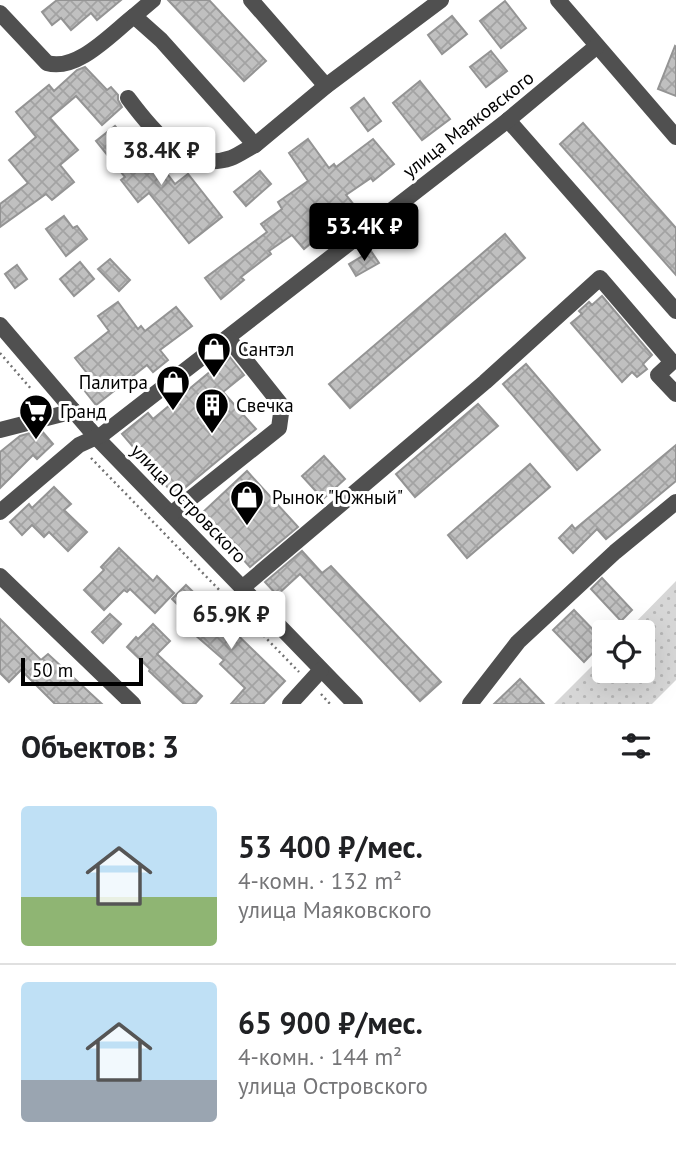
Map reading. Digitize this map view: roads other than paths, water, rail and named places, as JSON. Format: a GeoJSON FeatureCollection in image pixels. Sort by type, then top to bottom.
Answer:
{"type":"FeatureCollection","features":[{"type":"Feature","properties":{"kind":"street"},"geometry":{"type":"LineString","coordinates":[[0,13],[47,62],[57,66],[80,58],[153,0]]}},
{"type":"Feature","properties":{"kind":"street"},"geometry":{"type":"LineString","coordinates":[[251,0],[327,86]]}},
{"type":"Feature","properties":{"kind":"street"},"geometry":{"type":"LineString","coordinates":[[128,98],[153,132],[187,156],[207,162],[230,159],[255,145],[327,86],[441,0]]}},
{"type":"Feature","properties":{"kind":"street"},"geometry":{"type":"LineString","coordinates":[[558,0],[676,137]]}},
{"type":"Feature","properties":{"kind":"street"},"geometry":{"type":"LineString","coordinates":[[134,16],[161,40],[255,145]]}},
{"type":"Feature","properties":{"kind":"street","name":"улица Маяковского"},"geometry":{"type":"LineString","coordinates":[[0,512],[79,445],[103,434],[228,338],[508,120],[597,46]]}},
{"type":"Feature","properties":{"kind":"street"},"geometry":{"type":"LineString","coordinates":[[508,120],[676,312]]}},
{"type":"Feature","properties":{"kind":"street"},"geometry":{"type":"LineString","coordinates":[[242,588],[485,382],[600,278],[672,362],[658,375],[676,394]]}},
{"type":"Feature","properties":{"kind":"street","name":"улица Островского"},"geometry":{"type":"LineString","coordinates":[[0,325],[96,437],[355,704]]}},
{"type":"Feature","properties":{"kind":"street"},"geometry":{"type":"LineString","coordinates":[[171,514],[279,428],[282,406],[228,338]]}},
{"type":"Feature","properties":{"kind":"street"},"geometry":{"type":"LineString","coordinates":[[0,430],[74,411]]}},
{"type":"Feature","properties":{"kind":"street"},"geometry":{"type":"LineString","coordinates":[[470,704],[518,642],[615,552],[676,502]]}},
{"type":"Feature","properties":{"kind":"street"},"geometry":{"type":"LineString","coordinates":[[0,576],[133,704]]}},
{"type":"Feature","properties":{"kind":"street"},"geometry":{"type":"LineString","coordinates":[[290,704],[321,670]]}},
{"type":"Feature","properties":{"kind":"place","name":"Сантэл"},"geometry":{"type":"Point","coordinates":[214,379]}},
{"type":"Feature","properties":{"kind":"place","name":"Палитра"},"geometry":{"type":"Point","coordinates":[173,412]}},
{"type":"Feature","properties":{"kind":"place","name":"Свечка"},"geometry":{"type":"Point","coordinates":[212,435]}},
{"type":"Feature","properties":{"kind":"place","name":"Гранд"},"geometry":{"type":"Point","coordinates":[36,441]}},
{"type":"Feature","properties":{"kind":"place","name":"Рынок \"Южный\""},"geometry":{"type":"Point","coordinates":[247,527]}}]}
